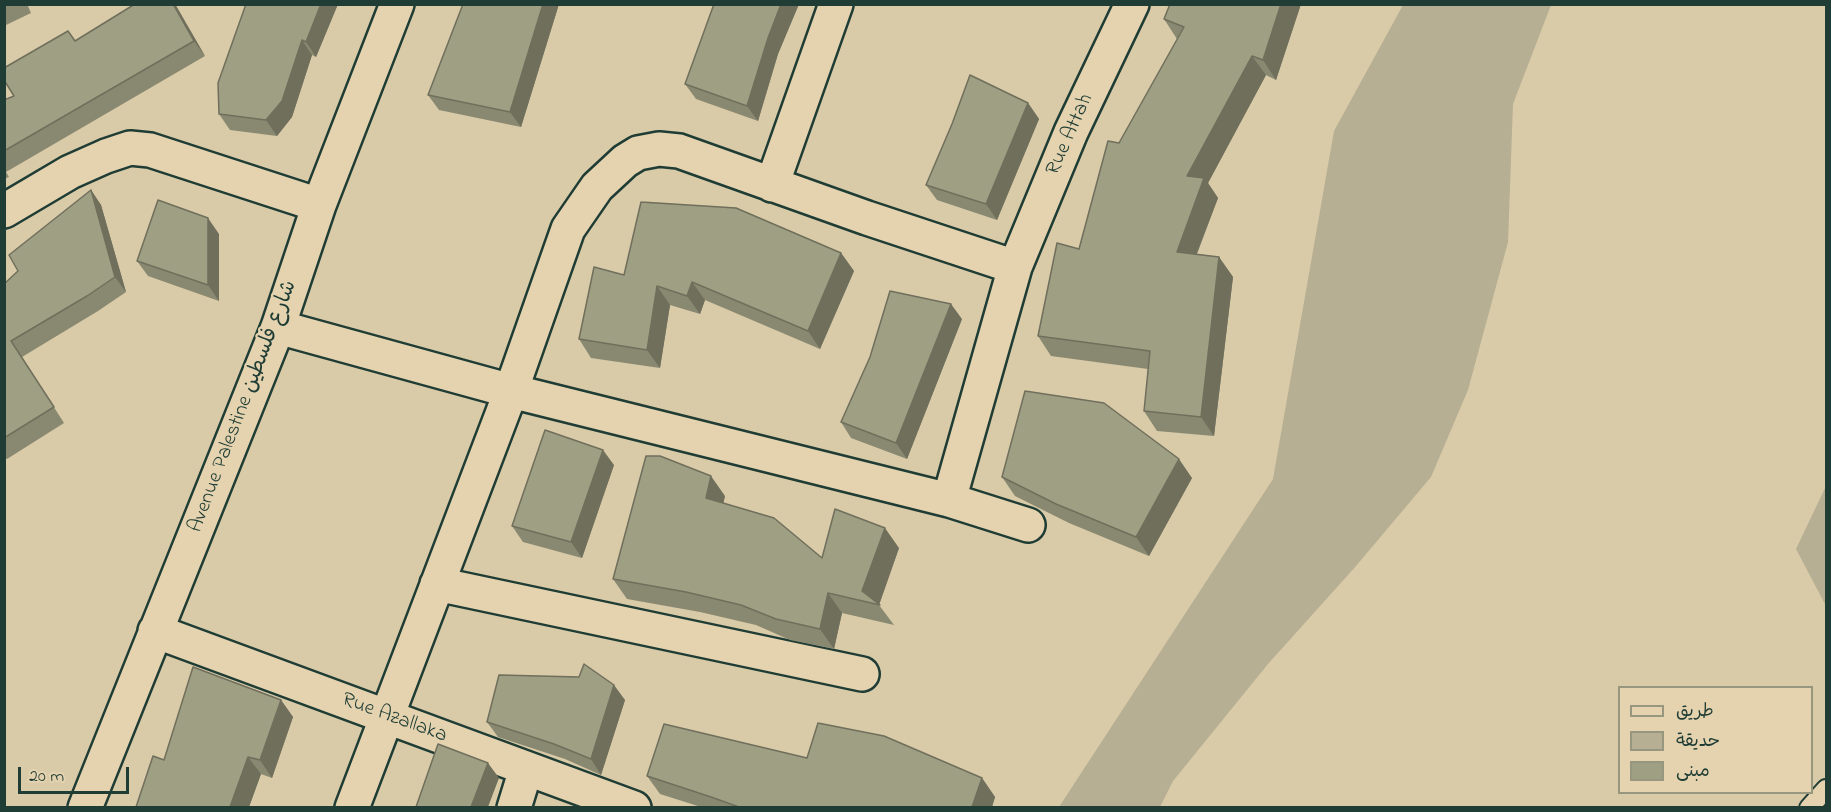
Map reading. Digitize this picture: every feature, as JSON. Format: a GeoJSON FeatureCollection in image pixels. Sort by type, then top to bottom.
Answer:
{"type":"FeatureCollection","features":[{"type":"Feature","properties":{"kind":"street","name":"Avenue Palestine شارع فلسطين"},"geometry":{"type":"LineString","coordinates":[[86,807],[278,327],[319,205],[397,4]]}},
{"type":"Feature","properties":{"kind":"street"},"geometry":{"type":"LineString","coordinates":[[771,185],[836,4]]}},
{"type":"Feature","properties":{"kind":"street","name":"Rue Attah"},"geometry":{"type":"LineString","coordinates":[[949,500],[1015,267],[1071,132],[1132,4]]}},
{"type":"Feature","properties":{"kind":"street"},"geometry":{"type":"LineString","coordinates":[[4,211],[70,172],[130,148],[150,150],[319,205]]}},
{"type":"Feature","properties":{"kind":"street"},"geometry":{"type":"LineString","coordinates":[[352,807],[511,391],[568,229],[597,187],[625,161],[638,153],[659,149],[679,151],[771,185],[1015,267]]}},
{"type":"Feature","properties":{"kind":"street"},"geometry":{"type":"LineString","coordinates":[[278,327],[511,391],[949,500],[1028,525]]}},
{"type":"Feature","properties":{"kind":"street"},"geometry":{"type":"LineString","coordinates":[[437,584],[862,674]]}},
{"type":"Feature","properties":{"kind":"street","name":"Rue Azallaka"},"geometry":{"type":"LineString","coordinates":[[155,631],[634,807]]}},
{"type":"Feature","properties":{"kind":"street"},"geometry":{"type":"LineString","coordinates":[[514,807],[526,769]]}},
{"type":"Feature","properties":{"kind":"lane"},"geometry":{"type":"LineString","coordinates":[[1809,807],[1827,789]]}},
{"type":"Feature","properties":{"kind":"green space"},"geometry":{"type":"Polygon","coordinates":[[[1403,5],[1551,5],[1513,104],[1508,242],[1468,390],[1431,477],[1356,566],[1268,664],[1173,781],[1160,807],[1059,807],[1273,479],[1334,131],[1403,5]]]}},
{"type":"Feature","properties":{"kind":"green space"},"geometry":{"type":"Polygon","coordinates":[[[1826,486],[1826,606],[1796,549],[1826,486]]]}},
{"type":"Feature","properties":{"kind":"building"},"geometry":{"type":"Polygon","coordinates":[[[135,4],[173,4],[194,41],[4,151],[4,100],[14,96],[4,80],[4,68],[68,31],[75,41],[135,4]]]}},
{"type":"Feature","properties":{"kind":"building"},"geometry":{"type":"Polygon","coordinates":[[[246,4],[321,4],[306,42],[302,40],[282,101],[266,120],[219,114],[218,83],[246,4]]]}},
{"type":"Feature","properties":{"kind":"building"},"geometry":{"type":"Polygon","coordinates":[[[463,4],[543,4],[510,112],[428,95],[463,4]]]}},
{"type":"Feature","properties":{"kind":"building"},"geometry":{"type":"Polygon","coordinates":[[[714,4],[781,4],[747,106],[685,84],[714,4]]]}},
{"type":"Feature","properties":{"kind":"building"},"geometry":{"type":"Polygon","coordinates":[[[1170,4],[1281,4],[1263,60],[1252,56],[1187,176],[1204,178],[1177,252],[1219,257],[1201,417],[1144,411],[1150,351],[1038,336],[1057,243],[1079,249],[1108,141],[1119,143],[1184,27],[1164,19],[1170,4]]]}},
{"type":"Feature","properties":{"kind":"building"},"geometry":{"type":"Polygon","coordinates":[[[970,75],[1028,103],[986,204],[926,185],[970,75]]]}},
{"type":"Feature","properties":{"kind":"building"},"geometry":{"type":"Polygon","coordinates":[[[91,190],[115,277],[11,341],[54,407],[4,438],[4,284],[18,271],[9,255],[91,190]]]}},
{"type":"Feature","properties":{"kind":"building"},"geometry":{"type":"Polygon","coordinates":[[[158,200],[208,218],[208,285],[137,261],[158,200]]]}},
{"type":"Feature","properties":{"kind":"building"},"geometry":{"type":"Polygon","coordinates":[[[641,202],[736,208],[841,253],[808,331],[692,282],[687,296],[657,286],[647,350],[579,339],[594,267],[624,275],[641,202]]]}},
{"type":"Feature","properties":{"kind":"building"},"geometry":{"type":"Polygon","coordinates":[[[890,291],[951,304],[896,443],[841,422],[870,357],[890,291]]]}},
{"type":"Feature","properties":{"kind":"building"},"geometry":{"type":"Polygon","coordinates":[[[1025,391],[1104,403],[1179,459],[1136,537],[1056,504],[1002,477],[1025,391]]]}},
{"type":"Feature","properties":{"kind":"building"},"geometry":{"type":"Polygon","coordinates":[[[545,430],[603,450],[571,542],[512,526],[545,430]]]}},
{"type":"Feature","properties":{"kind":"building"},"geometry":{"type":"Polygon","coordinates":[[[646,456],[660,456],[711,476],[706,498],[774,518],[822,558],[835,509],[885,528],[862,591],[880,605],[828,593],[820,629],[776,619],[741,605],[613,579],[646,456]]]}},
{"type":"Feature","properties":{"kind":"building"},"geometry":{"type":"Polygon","coordinates":[[[584,664],[614,685],[591,759],[487,722],[499,675],[579,677],[584,664]]]}},
{"type":"Feature","properties":{"kind":"building"},"geometry":{"type":"Polygon","coordinates":[[[193,667],[281,700],[260,760],[248,757],[230,807],[136,807],[153,756],[164,760],[193,667]]]}},
{"type":"Feature","properties":{"kind":"building"},"geometry":{"type":"Polygon","coordinates":[[[818,723],[884,736],[982,778],[972,807],[739,807],[647,776],[664,724],[807,758],[818,723]]]}},
{"type":"Feature","properties":{"kind":"building"},"geometry":{"type":"Polygon","coordinates":[[[438,744],[488,763],[471,807],[416,807],[438,744]]]}}]}
